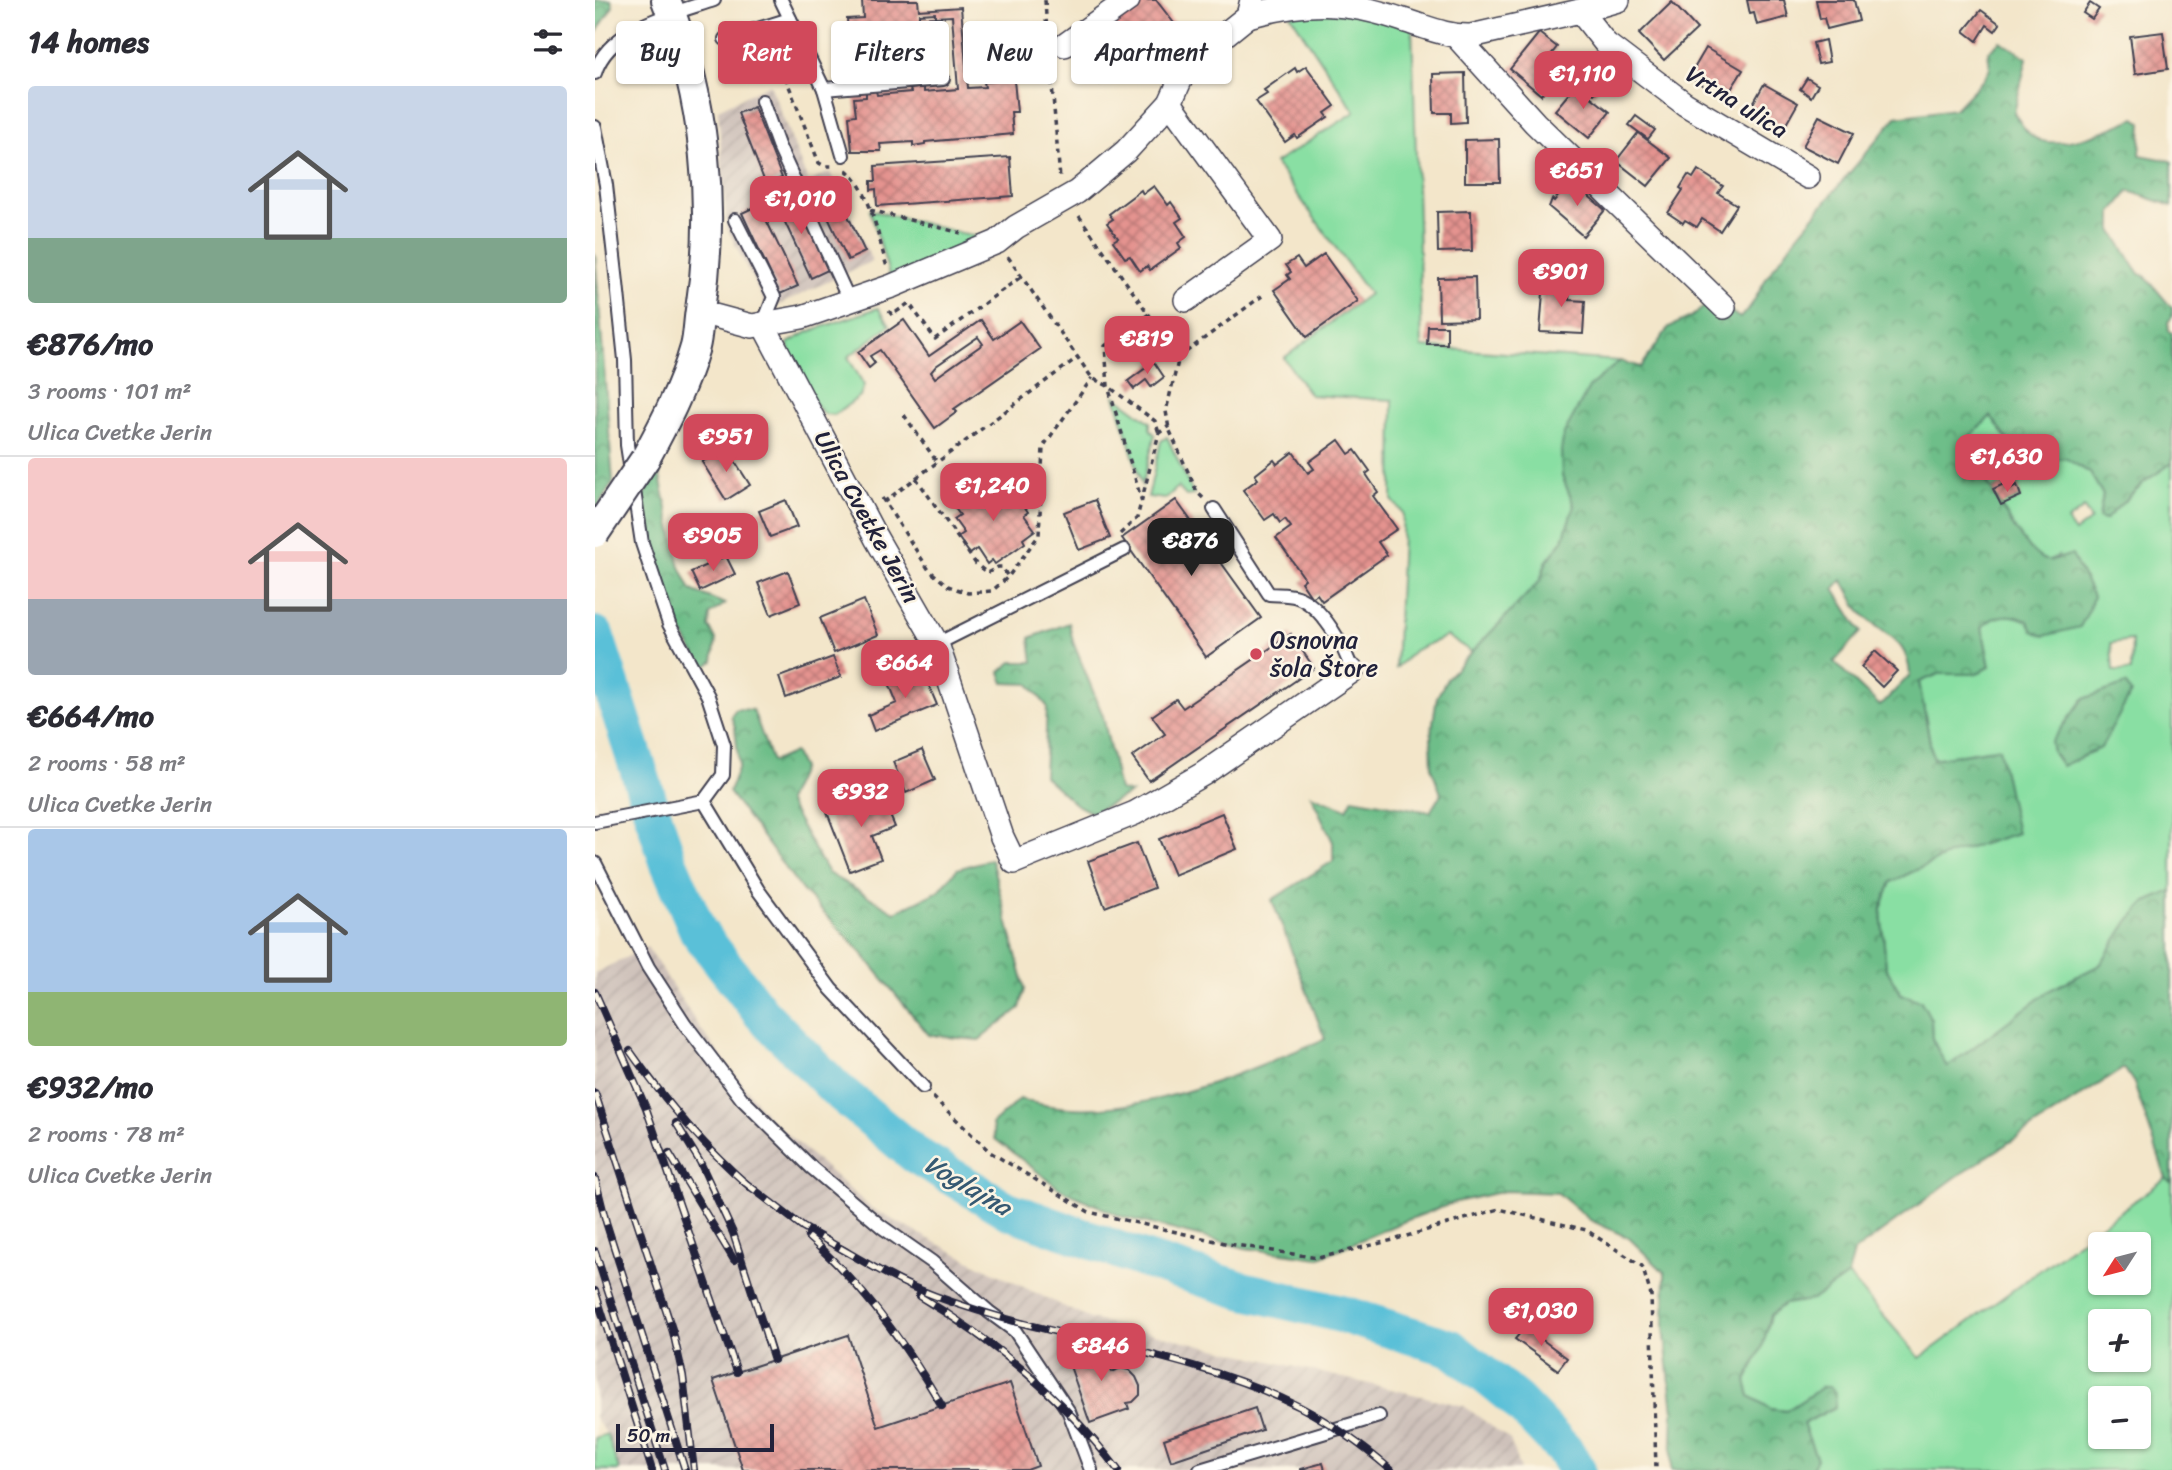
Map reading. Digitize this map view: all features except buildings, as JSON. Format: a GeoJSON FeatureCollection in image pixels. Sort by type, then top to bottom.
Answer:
{"type":"FeatureCollection","features":[{"type":"Feature","properties":{"kind":"street"},"geometry":{"type":"LineString","coordinates":[[1057,45],[1128,0]]}},
{"type":"Feature","properties":{"kind":"street"},"geometry":{"type":"LineString","coordinates":[[700,312],[752,326],[801,317],[892,286],[997,242],[1016,227],[1064,201],[1126,151],[1170,103],[1187,65],[1250,8],[1272,8],[1315,1],[1366,8],[1457,37],[1580,11],[1618,0]]}},
{"type":"Feature","properties":{"kind":"street"},"geometry":{"type":"LineString","coordinates":[[595,533],[645,459],[669,413],[695,346],[705,282],[708,226],[701,129],[691,77],[669,7]]}},
{"type":"Feature","properties":{"kind":"street","name":"Vrtna ulica"},"geometry":{"type":"LineString","coordinates":[[1580,11],[1606,44],[1685,104],[1808,177]]}},
{"type":"Feature","properties":{"kind":"street"},"geometry":{"type":"LineString","coordinates":[[1457,37],[1535,123],[1724,307]]}},
{"type":"Feature","properties":{"kind":"street"},"geometry":{"type":"LineString","coordinates":[[1170,103],[1271,240],[1185,300]]}},
{"type":"Feature","properties":{"kind":"street","name":"Ulica Cvetke Jerin"},"geometry":{"type":"LineString","coordinates":[[763,324],[876,538],[937,644],[1002,837],[1014,862],[1135,813],[1203,774],[1352,671]]}},
{"type":"Feature","properties":{"kind":"lane"},"geometry":{"type":"LineString","coordinates":[[595,73],[607,50],[669,7],[714,0]]}},
{"type":"Feature","properties":{"kind":"lane"},"geometry":{"type":"LineString","coordinates":[[781,0],[824,89],[843,155]]}},
{"type":"Feature","properties":{"kind":"lane"},"geometry":{"type":"LineString","coordinates":[[784,21],[790,19]]}},
{"type":"Feature","properties":{"kind":"lane"},"geometry":{"type":"LineString","coordinates":[[824,89],[884,84]]}},
{"type":"Feature","properties":{"kind":"lane"},"geometry":{"type":"LineString","coordinates":[[762,101],[778,145],[849,300]]}},
{"type":"Feature","properties":{"kind":"lane"},"geometry":{"type":"LineString","coordinates":[[595,127],[606,185],[625,360],[627,445],[642,542],[669,624],[708,696],[724,745],[723,775],[704,801],[595,822]]}},
{"type":"Feature","properties":{"kind":"lane"},"geometry":{"type":"LineString","coordinates":[[735,220],[774,297],[763,324]]}},
{"type":"Feature","properties":{"kind":"lane"},"geometry":{"type":"LineString","coordinates":[[1214,509],[1269,594],[1296,597],[1313,607],[1347,653],[1352,671]]}},
{"type":"Feature","properties":{"kind":"lane"},"geometry":{"type":"LineString","coordinates":[[937,644],[1118,553]]}},
{"type":"Feature","properties":{"kind":"lane"},"geometry":{"type":"LineString","coordinates":[[704,801],[758,890],[831,989],[923,1087]]}},
{"type":"Feature","properties":{"kind":"lane"},"geometry":{"type":"LineString","coordinates":[[595,863],[649,967],[685,1024],[742,1099],[812,1168],[882,1227],[932,1262],[1015,1331],[1069,1412],[1091,1470]]}},
{"type":"Feature","properties":{"kind":"lane"},"geometry":{"type":"LineString","coordinates":[[1200,1470],[1379,1416]]}},
{"type":"Feature","properties":{"kind":"path"},"geometry":{"type":"LineString","coordinates":[[1045,0],[1049,21]]}},
{"type":"Feature","properties":{"kind":"path"},"geometry":{"type":"LineString","coordinates":[[1056,84],[1064,201],[1179,357]]}},
{"type":"Feature","properties":{"kind":"path"},"geometry":{"type":"LineString","coordinates":[[870,210],[997,242],[1092,377],[1155,421],[1159,433],[1142,502],[1137,519],[1115,539],[1118,553]]}},
{"type":"Feature","properties":{"kind":"path"},"geometry":{"type":"LineString","coordinates":[[883,303],[891,315],[909,303],[935,339],[1021,276]]}},
{"type":"Feature","properties":{"kind":"path"},"geometry":{"type":"LineString","coordinates":[[1214,509],[1197,492],[1169,425],[1166,411],[1179,357],[1262,296]]}},
{"type":"Feature","properties":{"kind":"path"},"geometry":{"type":"LineString","coordinates":[[1142,502],[1108,386],[1105,346],[1149,314]]}},
{"type":"Feature","properties":{"kind":"path"},"geometry":{"type":"LineString","coordinates":[[884,502],[1078,357]]}},
{"type":"Feature","properties":{"kind":"path"},"geometry":{"type":"LineString","coordinates":[[876,491],[929,570],[949,586],[968,593],[992,592],[1008,577],[1039,535],[1043,447],[1092,377]]}},
{"type":"Feature","properties":{"kind":"path"},"geometry":{"type":"LineString","coordinates":[[904,415],[937,462]]}},
{"type":"Feature","properties":{"kind":"path"},"geometry":{"type":"LineString","coordinates":[[1159,433],[1169,425]]}},
{"type":"Feature","properties":{"kind":"path"},"geometry":{"type":"LineString","coordinates":[[916,478],[976,564],[987,573],[1002,567],[1008,577]]}},
{"type":"Feature","properties":{"kind":"path"},"geometry":{"type":"LineString","coordinates":[[923,1087],[991,1153],[1089,1212],[1229,1244],[1318,1258],[1393,1240],[1499,1209],[1587,1230],[1642,1266],[1651,1295],[1656,1470]]}},
{"type":"Feature","properties":{"kind":"shaded area"},"geometry":{"type":"Polygon","coordinates":[[[770,84],[808,182],[830,172],[872,261],[768,310],[727,228],[718,109],[770,84]]]}},
{"type":"Feature","properties":{"kind":"shaded area"},"geometry":{"type":"Polygon","coordinates":[[[647,947],[701,1030],[768,1117],[871,1208],[980,1266],[1090,1319],[1464,1406],[1510,1440],[1520,1470],[619,1470],[607,1434],[595,1416],[595,973],[647,947]]]}},
{"type":"Feature","properties":{"kind":"green space"},"geometry":{"type":"Polygon","coordinates":[[[595,0],[611,0],[613,6],[595,35],[595,0]]]}},
{"type":"Feature","properties":{"kind":"green space"},"geometry":{"type":"Polygon","coordinates":[[[1356,12],[1412,27],[1422,347],[1620,361],[1590,386],[1562,476],[1574,505],[1563,540],[1546,562],[1540,581],[1472,652],[1447,636],[1415,650],[1396,668],[1403,513],[1392,500],[1393,400],[1310,395],[1284,358],[1369,294],[1275,163],[1355,112],[1290,14],[1356,12]]]}},
{"type":"Feature","properties":{"kind":"green space"},"geometry":{"type":"Polygon","coordinates":[[[2000,41],[2027,58],[2014,113],[2031,135],[2053,142],[2067,141],[2098,133],[2135,118],[2142,123],[2140,155],[2172,161],[2172,206],[2129,191],[2112,212],[2112,230],[2139,274],[2145,276],[2172,308],[2172,317],[2168,322],[2169,331],[2172,333],[2172,463],[2144,482],[2105,520],[2099,518],[2103,495],[2090,473],[2065,458],[2025,464],[1991,416],[1971,435],[1967,445],[2026,544],[2046,560],[2072,555],[2093,596],[2080,627],[2044,636],[2033,631],[2028,621],[2022,618],[2004,616],[1993,619],[1982,627],[1990,667],[1975,674],[1939,674],[1919,682],[1933,759],[1999,748],[2017,833],[1948,855],[1891,882],[1881,909],[1886,968],[1901,994],[1921,1001],[1931,1019],[1932,1039],[1947,1067],[2050,990],[2100,965],[2129,920],[2146,902],[2172,891],[2172,1183],[2166,1178],[2134,1083],[2124,1068],[1956,1177],[1854,1252],[1848,1275],[1812,1300],[1784,1304],[1771,1315],[1762,1348],[1746,1381],[1750,1396],[1771,1409],[1786,1411],[1823,1387],[1831,1387],[1836,1394],[1835,1407],[1803,1424],[1817,1459],[1811,1470],[1671,1470],[1673,1412],[1664,1327],[1665,1273],[1629,1238],[1590,1220],[1558,1193],[1505,1191],[1456,1202],[1318,1258],[1245,1248],[1120,1216],[1060,1189],[995,1139],[992,1124],[1020,1099],[1057,1107],[1096,1108],[1136,1104],[1215,1082],[1325,1039],[1272,900],[1333,861],[1333,842],[1311,795],[1347,809],[1353,798],[1430,812],[1441,794],[1432,769],[1431,735],[1437,697],[1448,677],[1540,581],[1546,563],[1563,540],[1574,505],[1562,476],[1561,451],[1564,433],[1590,386],[1620,361],[1641,367],[1669,327],[1691,317],[1709,303],[1724,307],[1740,318],[1798,235],[1896,117],[1955,109],[1983,80],[1990,68],[1988,52],[2000,41]],[[1842,580],[1834,589],[1861,632],[1834,662],[1880,706],[1910,675],[1908,662],[1899,645],[1862,613],[1842,580]]]}},
{"type":"Feature","properties":{"kind":"green space"},"geometry":{"type":"Polygon","coordinates":[[[870,210],[997,242],[890,277],[870,210]]]}},
{"type":"Feature","properties":{"kind":"green space"},"geometry":{"type":"Polygon","coordinates":[[[595,253],[613,482],[595,510],[595,253]]]}},
{"type":"Feature","properties":{"kind":"green space"},"geometry":{"type":"Polygon","coordinates":[[[878,308],[890,325],[848,357],[864,385],[860,396],[834,415],[824,414],[800,381],[788,343],[808,332],[878,308]]]}},
{"type":"Feature","properties":{"kind":"green space"},"geometry":{"type":"Polygon","coordinates":[[[1115,396],[1150,422],[1150,429],[1155,435],[1142,485],[1115,396]]]}},
{"type":"Feature","properties":{"kind":"green space"},"geometry":{"type":"Polygon","coordinates":[[[1991,416],[2025,464],[2065,458],[2090,473],[2103,495],[2099,517],[2104,520],[2144,482],[2172,463],[2172,891],[2146,902],[2129,920],[2100,965],[2050,990],[1947,1068],[1932,1038],[1931,1019],[1901,994],[1886,968],[1881,909],[1891,882],[1948,855],[1973,752],[1933,759],[1919,682],[1939,674],[1975,674],[1990,667],[1982,626],[2004,616],[2028,621],[2058,556],[2047,561],[2039,557],[2020,537],[2000,505],[2020,498],[2018,484],[1989,489],[1967,445],[1971,435],[1991,416]],[[2084,508],[2067,521],[2075,532],[2091,520],[2084,508]],[[2132,640],[2111,643],[2113,671],[2131,671],[2132,640]]]}},
{"type":"Feature","properties":{"kind":"green space"},"geometry":{"type":"Polygon","coordinates":[[[1167,437],[1194,495],[1186,496],[1178,487],[1165,499],[1148,497],[1161,441],[1167,437]]]}},
{"type":"Feature","properties":{"kind":"green space"},"geometry":{"type":"Polygon","coordinates":[[[659,472],[680,567],[691,590],[725,604],[710,614],[709,627],[716,639],[713,661],[704,668],[663,597],[642,498],[659,472]]]}},
{"type":"Feature","properties":{"kind":"green space"},"geometry":{"type":"Polygon","coordinates":[[[1069,623],[1073,642],[1103,716],[1119,790],[1131,793],[1092,813],[1075,804],[1044,776],[1047,706],[1029,684],[1004,683],[1000,672],[1012,662],[1033,662],[1030,638],[1069,623]]]}},
{"type":"Feature","properties":{"kind":"green space"},"geometry":{"type":"Polygon","coordinates":[[[2126,684],[2131,693],[2101,748],[2062,766],[2053,753],[2051,742],[2083,699],[2126,684]]]}},
{"type":"Feature","properties":{"kind":"green space"},"geometry":{"type":"Polygon","coordinates":[[[736,709],[753,710],[772,762],[794,752],[802,768],[787,801],[828,873],[895,912],[939,891],[957,869],[991,859],[1025,989],[1020,1008],[979,1040],[929,1035],[860,951],[802,890],[729,792],[739,766],[735,727],[731,716],[736,709]]]}},
{"type":"Feature","properties":{"kind":"green space"},"geometry":{"type":"Polygon","coordinates":[[[2166,1178],[2172,1183],[2172,1470],[1811,1470],[1817,1459],[1803,1424],[1835,1407],[1823,1387],[1786,1411],[1771,1409],[1750,1396],[1746,1381],[1762,1348],[1771,1315],[1784,1304],[1812,1300],[1848,1275],[1920,1358],[2088,1235],[2088,1295],[2151,1295],[2151,1232],[2092,1232],[2166,1178]]]}},
{"type":"Feature","properties":{"kind":"green space"},"geometry":{"type":"Polygon","coordinates":[[[607,1434],[619,1470],[595,1470],[595,1438],[607,1434]]]}},
{"type":"Feature","properties":{"kind":"waterway","name":"Voglajna"},"geometry":{"type":"LineString","coordinates":[[595,635],[668,861],[698,931],[762,1014],[835,1088],[914,1154],[1007,1210],[1143,1259],[1242,1290],[1345,1315],[1451,1348],[1516,1400],[1565,1451],[1577,1470]]}},
{"type":"Feature","properties":{"kind":"railway"},"geometry":{"type":"LineString","coordinates":[[595,992],[646,1108],[737,1372]]}},
{"type":"Feature","properties":{"kind":"railway"},"geometry":{"type":"LineString","coordinates":[[630,1051],[686,1123],[750,1187]]}},
{"type":"Feature","properties":{"kind":"railway"},"geometry":{"type":"LineString","coordinates":[[595,1093],[673,1332],[683,1376],[694,1470]]}},
{"type":"Feature","properties":{"kind":"railway"},"geometry":{"type":"LineString","coordinates":[[676,1123],[700,1162],[733,1233],[768,1341]]}},
{"type":"Feature","properties":{"kind":"railway"},"geometry":{"type":"LineString","coordinates":[[669,1153],[734,1260]]}},
{"type":"Feature","properties":{"kind":"railway"},"geometry":{"type":"LineString","coordinates":[[595,1178],[606,1222],[685,1470]]}},
{"type":"Feature","properties":{"kind":"railway"},"geometry":{"type":"LineString","coordinates":[[743,1181],[803,1227],[847,1252]]}},
{"type":"Feature","properties":{"kind":"railway"},"geometry":{"type":"LineString","coordinates":[[808,1237],[847,1275],[882,1316],[942,1406]]}},
{"type":"Feature","properties":{"kind":"railway"},"geometry":{"type":"LineString","coordinates":[[840,1248],[905,1284],[962,1306],[1158,1356],[1254,1387],[1300,1407],[1324,1421],[1391,1470]]}},
{"type":"Feature","properties":{"kind":"railway"},"geometry":{"type":"LineString","coordinates":[[595,1251],[665,1470]]}},
{"type":"Feature","properties":{"kind":"railway"},"geometry":{"type":"LineString","coordinates":[[595,1291],[652,1470]]}},
{"type":"Feature","properties":{"kind":"railway"},"geometry":{"type":"LineString","coordinates":[[919,1296],[975,1332],[1027,1373],[1075,1419],[1118,1470]]}},
{"type":"Feature","properties":{"kind":"railway"},"geometry":{"type":"LineString","coordinates":[[766,1335],[774,1360]]}},
{"type":"Feature","properties":{"kind":"place","name":"Osnovna šola Štore"},"geometry":{"type":"Point","coordinates":[1256,654]}}]}
